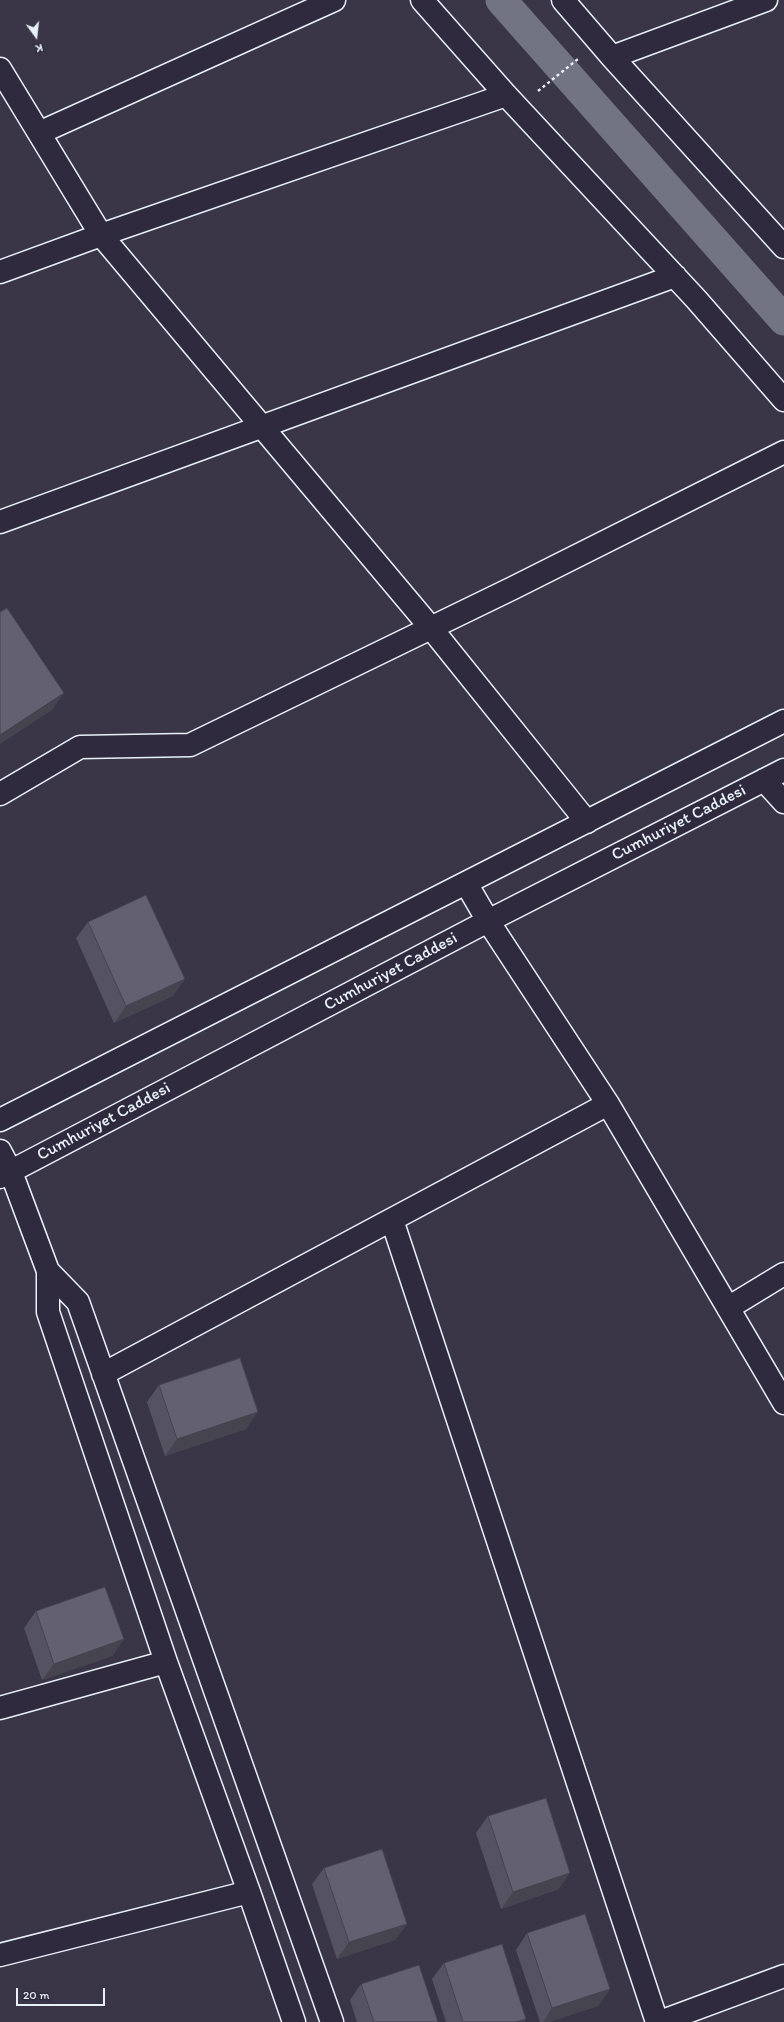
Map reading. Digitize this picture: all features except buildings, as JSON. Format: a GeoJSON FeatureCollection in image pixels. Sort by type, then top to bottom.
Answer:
{"type":"FeatureCollection","features":[{"type":"Feature","properties":{"kind":"street"},"geometry":{"type":"LineString","coordinates":[[39,133],[334,0]]}},
{"type":"Feature","properties":{"kind":"street"},"geometry":{"type":"LineString","coordinates":[[422,0],[506,95],[675,276],[784,400]]}},
{"type":"Feature","properties":{"kind":"street"},"geometry":{"type":"LineString","coordinates":[[563,0],[612,57],[777,228],[784,247]]}},
{"type":"Feature","properties":{"kind":"street"},"geometry":{"type":"LineString","coordinates":[[612,57],[766,0]]}},
{"type":"Feature","properties":{"kind":"street"},"geometry":{"type":"LineString","coordinates":[[0,69],[101,235],[431,628],[587,822]]}},
{"type":"Feature","properties":{"kind":"street"},"geometry":{"type":"LineString","coordinates":[[0,272],[101,235],[506,95]]}},
{"type":"Feature","properties":{"kind":"street"},"geometry":{"type":"LineString","coordinates":[[0,522],[675,276]]}},
{"type":"Feature","properties":{"kind":"street"},"geometry":{"type":"LineString","coordinates":[[0,794],[80,747],[190,745],[431,628],[784,452]]}},
{"type":"Feature","properties":{"kind":"street"},"geometry":{"type":"LineString","coordinates":[[0,1120],[784,721]]}},
{"type":"Feature","properties":{"kind":"street","name":"Cumhuriyet Caddesi"},"geometry":{"type":"LineString","coordinates":[[5,1174],[488,921],[784,770]]}},
{"type":"Feature","properties":{"kind":"street"},"geometry":{"type":"LineString","coordinates":[[764,780],[784,802]]}},
{"type":"Feature","properties":{"kind":"street"},"geometry":{"type":"LineString","coordinates":[[466,883],[488,921],[608,1104],[784,1403]]}},
{"type":"Feature","properties":{"kind":"street"},"geometry":{"type":"LineString","coordinates":[[103,1374],[608,1104]]}},
{"type":"Feature","properties":{"kind":"street"},"geometry":{"type":"LineString","coordinates":[[0,1151],[5,1174],[48,1271],[78,1302],[332,2022]]}},
{"type":"Feature","properties":{"kind":"street"},"geometry":{"type":"LineString","coordinates":[[392,1220],[656,2022]]}},
{"type":"Feature","properties":{"kind":"street"},"geometry":{"type":"LineString","coordinates":[[48,1271],[48,1312],[166,1662],[250,1892],[294,2022]]}},
{"type":"Feature","properties":{"kind":"street"},"geometry":{"type":"LineString","coordinates":[[728,1308],[784,1274]]}},
{"type":"Feature","properties":{"kind":"street"},"geometry":{"type":"LineString","coordinates":[[0,1708],[166,1662]]}},
{"type":"Feature","properties":{"kind":"street"},"geometry":{"type":"LineString","coordinates":[[0,1954],[250,1892]]}},
{"type":"Feature","properties":{"kind":"street"},"geometry":{"type":"LineString","coordinates":[[660,2022],[784,1976]]}},
{"type":"Feature","properties":{"kind":"path"},"geometry":{"type":"LineString","coordinates":[[554,78],[573,63]]}},
{"type":"Feature","properties":{"kind":"waterway"},"geometry":{"type":"LineString","coordinates":[[501,0],[784,320]]}}]}
